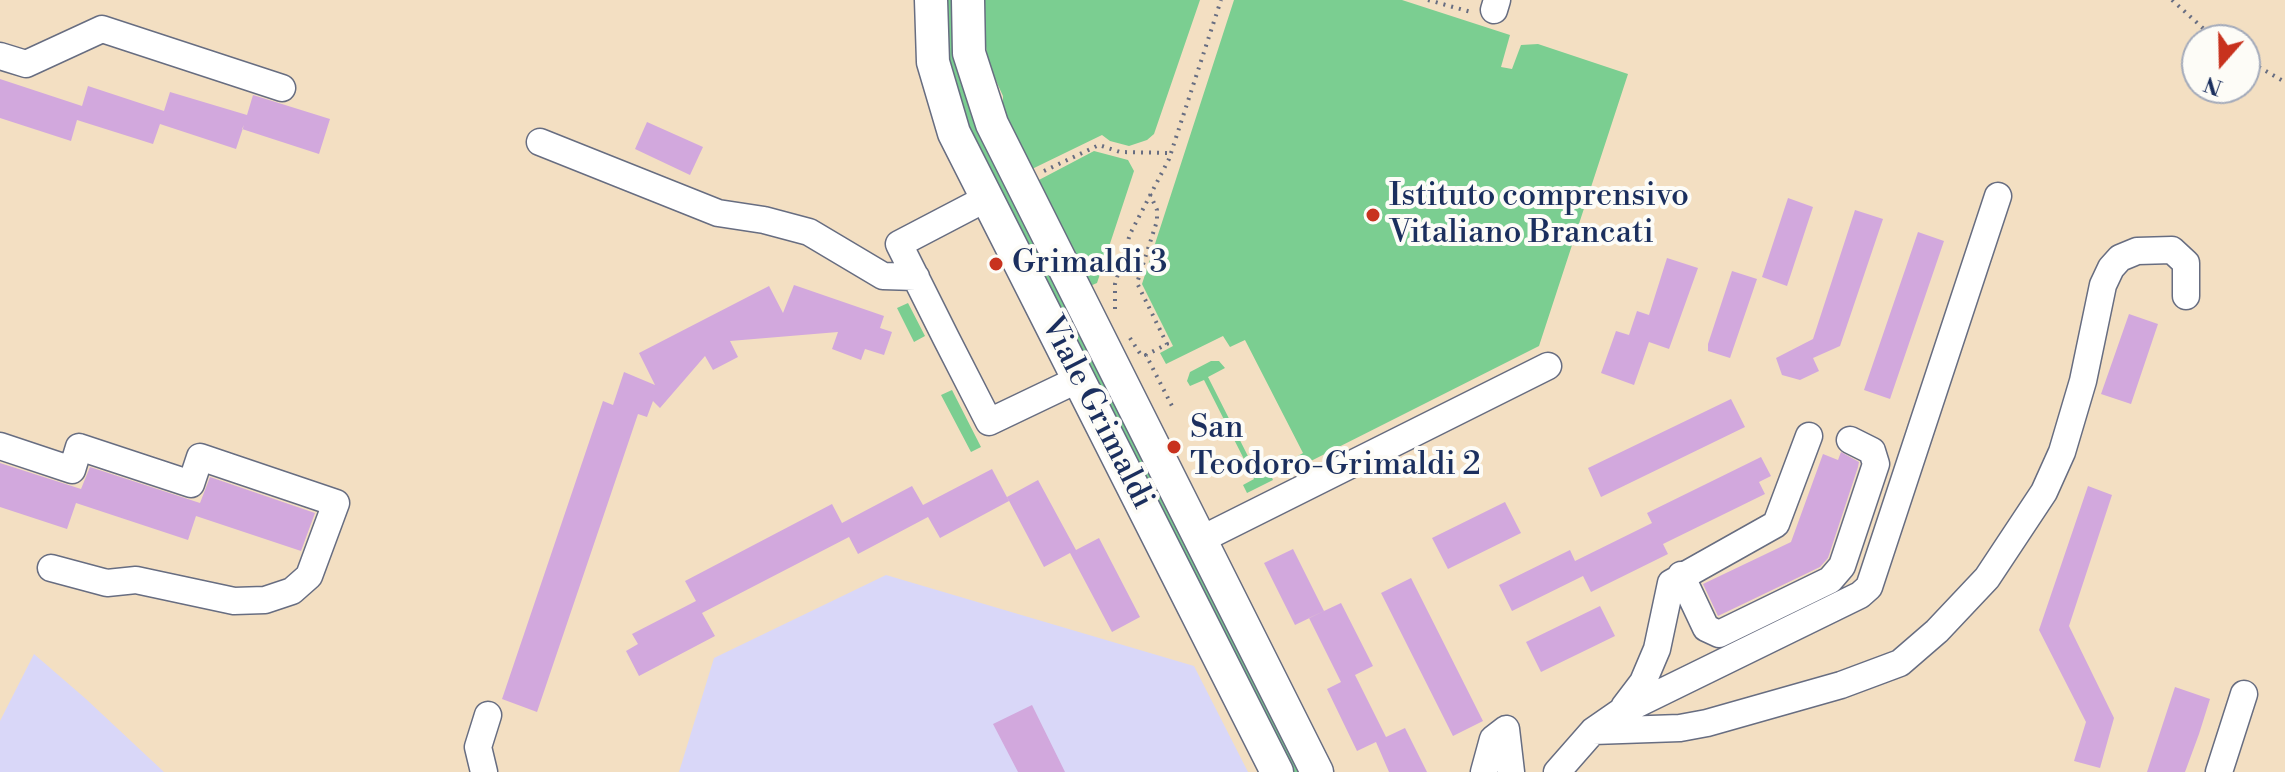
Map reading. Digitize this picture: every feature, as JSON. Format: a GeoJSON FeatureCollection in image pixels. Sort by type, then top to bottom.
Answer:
{"type":"FeatureCollection","features":[{"type":"Feature","properties":{"kind":"main road","name":"Viale Grimaldi"},"geometry":{"type":"LineString","coordinates":[[931,0],[930,43],[938,87],[954,133],[1277,772]]}},
{"type":"Feature","properties":{"kind":"main road"},"geometry":{"type":"LineString","coordinates":[[968,0],[969,53],[992,124],[1317,772]]}},
{"type":"Feature","properties":{"kind":"lane"},"geometry":{"type":"LineString","coordinates":[[0,56],[26,64],[102,29],[282,88]]}},
{"type":"Feature","properties":{"kind":"lane"},"geometry":{"type":"LineString","coordinates":[[540,142],[718,213],[764,220],[809,232],[883,276],[916,277]]}},
{"type":"Feature","properties":{"kind":"lane"},"geometry":{"type":"LineString","coordinates":[[1557,772],[1593,731],[1619,713],[1860,595],[1869,587],[1998,196]]}},
{"type":"Feature","properties":{"kind":"lane"},"geometry":{"type":"LineString","coordinates":[[987,198],[899,244],[989,422],[1079,379]]}},
{"type":"Feature","properties":{"kind":"lane"},"geometry":{"type":"LineString","coordinates":[[1593,731],[1680,728],[1707,723],[1841,685],[1900,663],[1937,631],[1987,578],[2044,492],[2062,452],[2083,381],[2103,285],[2111,268],[2120,258],[2137,251],[2172,250],[2186,263],[2186,296]]}},
{"type":"Feature","properties":{"kind":"lane"},"geometry":{"type":"LineString","coordinates":[[1200,540],[1548,366]]}},
{"type":"Feature","properties":{"kind":"lane"},"geometry":{"type":"LineString","coordinates":[[1619,713],[1643,682],[1657,649],[1667,592],[1681,575],[1776,524],[1809,436]]}},
{"type":"Feature","properties":{"kind":"lane"},"geometry":{"type":"LineString","coordinates":[[1681,575],[1706,628],[1719,634],[1830,580],[1842,566],[1876,464],[1872,451],[1850,440]]}},
{"type":"Feature","properties":{"kind":"lane"},"geometry":{"type":"LineString","coordinates":[[0,446],[72,470],[79,447],[191,484],[200,457],[336,503],[309,576],[292,591],[265,600],[234,601],[136,580],[107,583],[51,568]]}},
{"type":"Feature","properties":{"kind":"lane"},"geometry":{"type":"LineString","coordinates":[[2219,772],[2244,694]]}},
{"type":"Feature","properties":{"kind":"lane"},"geometry":{"type":"LineString","coordinates":[[484,772],[478,747],[488,715]]}},
{"type":"Feature","properties":{"kind":"lane"},"geometry":{"type":"LineString","coordinates":[[1484,772],[1493,739],[1506,729],[1511,772]]}},
{"type":"Feature","properties":{"kind":"path"},"geometry":{"type":"LineString","coordinates":[[1118,322],[1115,284],[1136,218],[1170,153],[1221,0]]}},
{"type":"Feature","properties":{"kind":"path"},"geometry":{"type":"LineString","coordinates":[[1428,0],[1466,12],[1496,5]]}},
{"type":"Feature","properties":{"kind":"path"},"geometry":{"type":"LineString","coordinates":[[2172,0],[2198,24]]}},
{"type":"Feature","properties":{"kind":"path"},"geometry":{"type":"LineString","coordinates":[[2261,68],[2285,82]]}},
{"type":"Feature","properties":{"kind":"path"},"geometry":{"type":"LineString","coordinates":[[1020,182],[1095,145],[1120,152],[1170,153]]}},
{"type":"Feature","properties":{"kind":"path"},"geometry":{"type":"LineString","coordinates":[[1137,347],[1141,355],[1146,355],[1167,344],[1137,283],[1157,221],[1150,193]]}},
{"type":"Feature","properties":{"kind":"path"},"geometry":{"type":"LineString","coordinates":[[1122,335],[1126,346]]}},
{"type":"Feature","properties":{"kind":"path"},"geometry":{"type":"LineString","coordinates":[[1146,355],[1173,408]]}},
{"type":"Feature","properties":{"kind":"shaded area"},"geometry":{"type":"Polygon","coordinates":[[[886,575],[1194,666],[1248,772],[679,772],[714,658],[886,575]]]}},
{"type":"Feature","properties":{"kind":"shaded area"},"geometry":{"type":"Polygon","coordinates":[[[34,654],[164,772],[0,772],[0,721],[34,654]]]}},
{"type":"Feature","properties":{"kind":"green space"},"geometry":{"type":"Polygon","coordinates":[[[943,0],[957,0],[956,15],[1303,772],[1290,772],[965,127],[950,84],[943,0]]]}},
{"type":"Feature","properties":{"kind":"green space"},"geometry":{"type":"Polygon","coordinates":[[[983,0],[1200,0],[1154,134],[1129,146],[1110,141],[1102,135],[1032,169],[1003,109],[1003,96],[987,61],[983,0]]]}},
{"type":"Feature","properties":{"kind":"green space","name":"Istituto comprensivo Vitaliano Brancati"},"geometry":{"type":"Polygon","coordinates":[[[1234,0],[1402,0],[1510,35],[1501,67],[1512,69],[1521,45],[1538,44],[1628,74],[1539,346],[1295,469],[1291,460],[1303,453],[1245,340],[1230,347],[1223,336],[1166,364],[1160,353],[1173,346],[1142,284],[1234,0]]]}},
{"type":"Feature","properties":{"kind":"green space"},"geometry":{"type":"Polygon","coordinates":[[[1094,151],[1128,160],[1134,171],[1097,283],[1090,286],[1037,181],[1094,151]]]}},
{"type":"Feature","properties":{"kind":"green space"},"geometry":{"type":"Polygon","coordinates":[[[908,303],[925,336],[914,342],[897,308],[908,303]]]}},
{"type":"Feature","properties":{"kind":"green space"},"geometry":{"type":"Polygon","coordinates":[[[1211,361],[1219,361],[1225,368],[1208,377],[1258,476],[1269,471],[1273,480],[1247,493],[1243,485],[1254,479],[1204,380],[1190,386],[1187,381],[1190,372],[1211,361]]]}},
{"type":"Feature","properties":{"kind":"green space"},"geometry":{"type":"Polygon","coordinates":[[[952,390],[981,447],[971,452],[941,395],[952,390]]]}},
{"type":"Feature","properties":{"kind":"building"},"geometry":{"type":"Polygon","coordinates":[[[0,79],[82,106],[88,86],[164,111],[170,92],[247,115],[253,95],[330,119],[319,154],[243,129],[236,149],[160,124],[153,144],[77,120],[71,141],[0,118],[0,79]]]}},
{"type":"Feature","properties":{"kind":"building"},"geometry":{"type":"Polygon","coordinates":[[[647,122],[703,147],[690,175],[635,149],[647,122]]]}},
{"type":"Feature","properties":{"kind":"building"},"geometry":{"type":"Polygon","coordinates":[[[1788,198],[1813,207],[1787,286],[1762,277],[1788,198]]]}},
{"type":"Feature","properties":{"kind":"building"},"geometry":{"type":"Polygon","coordinates":[[[1855,210],[1883,219],[1840,346],[1813,358],[1819,371],[1800,380],[1782,375],[1776,358],[1813,339],[1855,210]]]}},
{"type":"Feature","properties":{"kind":"building"},"geometry":{"type":"Polygon","coordinates":[[[1918,232],[1944,241],[1890,399],[1864,390],[1918,232]]]}},
{"type":"Feature","properties":{"kind":"building"},"geometry":{"type":"Polygon","coordinates":[[[1667,258],[1698,268],[1669,349],[1649,342],[1634,385],[1601,373],[1616,331],[1629,335],[1637,311],[1649,315],[1667,258]]]}},
{"type":"Feature","properties":{"kind":"building"},"geometry":{"type":"Polygon","coordinates":[[[1732,271],[1757,279],[1730,358],[1708,351],[1708,344],[1732,271]]]}},
{"type":"Feature","properties":{"kind":"building"},"geometry":{"type":"Polygon","coordinates":[[[794,285],[884,316],[880,328],[892,332],[884,355],[865,349],[861,360],[832,349],[838,332],[730,341],[738,357],[713,370],[705,356],[660,408],[653,401],[647,417],[638,414],[537,712],[502,699],[603,401],[613,405],[624,372],[655,385],[639,353],[769,286],[783,313],[794,285]]]}},
{"type":"Feature","properties":{"kind":"building"},"geometry":{"type":"Polygon","coordinates":[[[2129,314],[2158,324],[2131,404],[2101,394],[2129,314]]]}},
{"type":"Feature","properties":{"kind":"building"},"geometry":{"type":"Polygon","coordinates":[[[1731,399],[1745,427],[1601,497],[1588,468],[1731,399]]]}},
{"type":"Feature","properties":{"kind":"building"},"geometry":{"type":"Polygon","coordinates":[[[1841,452],[1859,462],[1828,558],[1820,567],[1718,616],[1703,584],[1791,542],[1823,454],[1838,460],[1841,452]]]}},
{"type":"Feature","properties":{"kind":"building"},"geometry":{"type":"Polygon","coordinates":[[[1761,457],[1771,476],[1759,482],[1765,494],[1663,544],[1668,554],[1591,592],[1583,576],[1512,611],[1499,585],[1570,550],[1575,561],[1652,523],[1647,513],[1761,457]]]}},
{"type":"Feature","properties":{"kind":"building"},"geometry":{"type":"Polygon","coordinates":[[[0,463],[81,489],[90,467],[200,503],[210,477],[315,513],[301,551],[196,516],[188,540],[76,503],[67,529],[0,507],[0,463]]]}},
{"type":"Feature","properties":{"kind":"building"},"geometry":{"type":"Polygon","coordinates":[[[992,469],[1009,501],[940,538],[928,517],[858,554],[849,537],[702,613],[715,636],[639,676],[626,651],[638,644],[632,634],[696,601],[685,581],[832,504],[842,523],[912,486],[923,505],[992,469]]]}},
{"type":"Feature","properties":{"kind":"building"},"geometry":{"type":"Polygon","coordinates":[[[1038,480],[1076,550],[1099,538],[1140,617],[1112,632],[1070,553],[1044,567],[1007,497],[1038,480]]]}},
{"type":"Feature","properties":{"kind":"building"},"geometry":{"type":"Polygon","coordinates":[[[2088,486],[2112,495],[2069,626],[2114,718],[2100,768],[2074,761],[2086,722],[2039,630],[2088,486]]]}},
{"type":"Feature","properties":{"kind":"building"},"geometry":{"type":"Polygon","coordinates":[[[1505,502],[1521,533],[1448,569],[1432,538],[1505,502]]]}},
{"type":"Feature","properties":{"kind":"building"},"geometry":{"type":"Polygon","coordinates":[[[1293,549],[1324,611],[1295,625],[1264,563],[1293,549]]]}},
{"type":"Feature","properties":{"kind":"building"},"geometry":{"type":"Polygon","coordinates":[[[1411,578],[1483,721],[1453,736],[1381,593],[1411,578]]]}},
{"type":"Feature","properties":{"kind":"building"},"geometry":{"type":"Polygon","coordinates":[[[1341,603],[1373,666],[1355,675],[1386,737],[1405,728],[1427,772],[1389,772],[1376,742],[1357,751],[1327,689],[1341,682],[1309,618],[1341,603]]]}},
{"type":"Feature","properties":{"kind":"building"},"geometry":{"type":"Polygon","coordinates":[[[1600,606],[1615,636],[1541,672],[1526,642],[1600,606]]]}},
{"type":"Feature","properties":{"kind":"building"},"geometry":{"type":"Polygon","coordinates":[[[2175,687],[2210,699],[2199,734],[2185,772],[2147,772],[2175,687]]]}},
{"type":"Feature","properties":{"kind":"building"},"geometry":{"type":"Polygon","coordinates":[[[1032,705],[1065,772],[1018,772],[993,724],[1032,705]]]}},
{"type":"Feature","properties":{"kind":"place","name":"Istituto comprensivo Vitaliano Brancati"},"geometry":{"type":"Point","coordinates":[1373,215]}},
{"type":"Feature","properties":{"kind":"place","name":"Grimaldi 3"},"geometry":{"type":"Point","coordinates":[996,264]}},
{"type":"Feature","properties":{"kind":"place","name":"San Teodoro-Grimaldi 2"},"geometry":{"type":"Point","coordinates":[1174,447]}}]}
